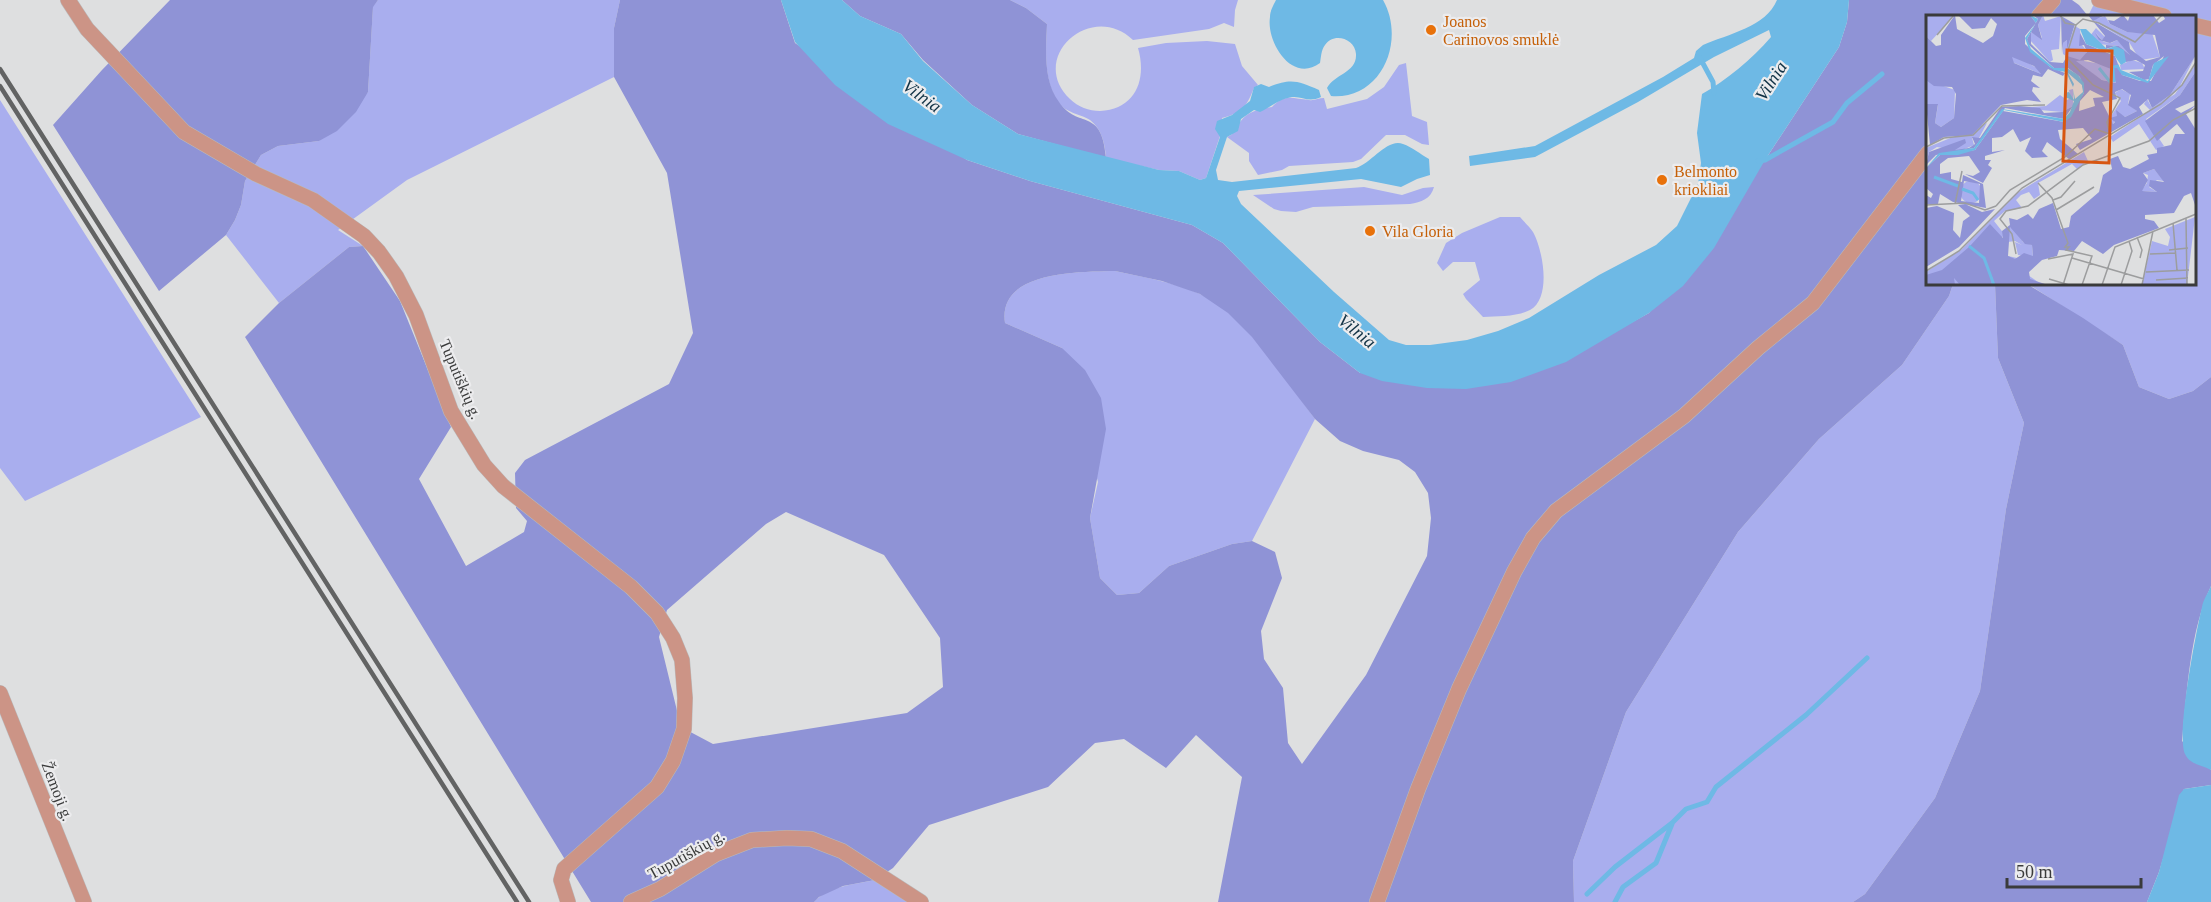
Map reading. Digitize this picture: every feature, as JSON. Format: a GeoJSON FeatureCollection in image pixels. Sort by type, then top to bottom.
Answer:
{"type":"FeatureCollection","features":[{"type":"Feature","properties":{"kind":"street","name":"Tuputiškių g."},"geometry":{"type":"LineString","coordinates":[[68,0],[87,30],[184,132],[256,174],[314,200],[364,236],[396,276],[416,315],[451,411],[484,465],[503,486],[631,587],[657,613],[673,638],[682,660],[685,698],[684,729],[673,761],[657,787],[564,869],[561,880],[568,902]]}},
{"type":"Feature","properties":{"kind":"street"},"geometry":{"type":"LineString","coordinates":[[2040,15],[2053,0]]}},
{"type":"Feature","properties":{"kind":"street"},"geometry":{"type":"LineString","coordinates":[[2099,0],[2160,15]]}},
{"type":"Feature","properties":{"kind":"street"},"geometry":{"type":"LineString","coordinates":[[2196,25],[2211,29]]}},
{"type":"Feature","properties":{"kind":"street"},"geometry":{"type":"LineString","coordinates":[[1377,902],[1418,789],[1460,689],[1514,572],[1533,538],[1556,511],[1684,416],[1758,348],[1813,303],[1926,156]]}},
{"type":"Feature","properties":{"kind":"street","name":"Žemoji g."},"geometry":{"type":"LineString","coordinates":[[0,693],[84,902]]}},
{"type":"Feature","properties":{"kind":"street","name":"Tuputiškių g."},"geometry":{"type":"LineString","coordinates":[[631,902],[660,890],[716,854],[752,840],[788,838],[811,839],[842,851],[921,902]]}},
{"type":"Feature","properties":{"kind":"shaded area"},"geometry":{"type":"Polygon","coordinates":[[[170,0],[378,0],[373,7],[368,92],[356,112],[337,131],[319,141],[278,146],[261,155],[245,181],[241,205],[226,235],[159,291],[53,125],[102,70],[170,0]]]}},
{"type":"Feature","properties":{"kind":"shaded area"},"geometry":{"type":"Polygon","coordinates":[[[378,0],[620,0],[614,28],[614,77],[407,180],[338,230],[363,246],[349,247],[279,303],[226,235],[241,205],[245,181],[261,155],[278,146],[319,141],[368,92],[373,6],[378,0]]]}},
{"type":"Feature","properties":{"kind":"shaded area"},"geometry":{"type":"Polygon","coordinates":[[[620,0],[781,0],[795,43],[967,160],[1030,181],[1192,225],[1223,243],[1320,342],[1360,373],[1616,331],[1649,313],[1765,160],[1839,47],[1847,22],[1849,0],[2072,0],[2087,15],[1926,15],[1926,285],[1953,285],[1949,296],[1902,365],[1819,439],[1738,532],[1626,712],[1573,861],[1574,902],[1218,902],[1242,777],[1196,735],[1166,768],[1124,739],[1095,743],[1048,787],[929,825],[893,868],[875,880],[843,886],[819,897],[814,902],[591,902],[245,337],[279,303],[349,247],[363,246],[400,301],[451,427],[419,479],[466,566],[524,532],[527,521],[516,508],[515,473],[525,460],[669,384],[693,333],[667,173],[614,77],[614,28],[620,0]],[[1115,271],[1082,272],[1044,278],[1027,284],[1014,293],[1006,306],[1005,323],[1062,348],[1085,370],[1101,398],[1106,429],[1090,518],[1100,578],[1117,595],[1139,593],[1169,566],[1232,544],[1252,541],[1275,552],[1282,578],[1261,631],[1264,659],[1283,688],[1288,743],[1302,764],[1366,675],[1427,556],[1431,518],[1428,493],[1415,472],[1399,460],[1363,451],[1340,441],[1315,419],[1252,337],[1228,313],[1200,294],[1162,281],[1115,271]],[[786,512],[766,524],[667,610],[659,637],[681,727],[713,744],[907,713],[943,687],[940,638],[884,555],[786,512]]]}},
{"type":"Feature","properties":{"kind":"shaded area"},"geometry":{"type":"Polygon","coordinates":[[[842,0],[1010,0],[1026,8],[1047,24],[1048,75],[1054,94],[1066,110],[1088,121],[1100,131],[1106,158],[1018,134],[972,105],[923,60],[901,34],[860,16],[842,0]]]}},
{"type":"Feature","properties":{"kind":"shaded area"},"geometry":{"type":"Polygon","coordinates":[[[1010,0],[1238,0],[1234,27],[1224,23],[1209,29],[1133,40],[1116,29],[1099,27],[1083,30],[1070,39],[1060,52],[1056,67],[1059,83],[1070,99],[1084,108],[1100,111],[1122,105],[1136,90],[1141,71],[1138,48],[1166,43],[1207,41],[1235,44],[1242,66],[1258,85],[1240,111],[1222,118],[1220,136],[1206,178],[1200,180],[1179,171],[1159,170],[1106,158],[1102,137],[1094,124],[1065,109],[1053,93],[1046,64],[1047,24],[1026,8],[1010,0]]]}},
{"type":"Feature","properties":{"kind":"shaded area"},"geometry":{"type":"Polygon","coordinates":[[[2096,0],[2211,0],[2211,377],[2193,391],[2169,399],[2139,387],[2123,345],[2030,285],[2196,285],[2196,15],[2088,15],[2096,0]]]}},
{"type":"Feature","properties":{"kind":"shaded area"},"geometry":{"type":"Polygon","coordinates":[[[1406,63],[1412,116],[1427,122],[1429,145],[1405,135],[1386,135],[1361,159],[1353,162],[1289,166],[1282,170],[1258,175],[1249,161],[1249,153],[1227,137],[1234,133],[1247,115],[1272,107],[1285,98],[1311,100],[1324,98],[1327,109],[1367,99],[1384,87],[1399,65],[1406,63]]]}},
{"type":"Feature","properties":{"kind":"shaded area"},"geometry":{"type":"Polygon","coordinates":[[[0,100],[201,417],[25,501],[0,468],[0,100]]]}},
{"type":"Feature","properties":{"kind":"shaded area"},"geometry":{"type":"Polygon","coordinates":[[[1364,187],[1402,195],[1434,187],[1425,199],[1410,204],[1313,207],[1296,212],[1274,209],[1253,195],[1364,187]]]}},
{"type":"Feature","properties":{"kind":"shaded area"},"geometry":{"type":"Polygon","coordinates":[[[1500,217],[1520,217],[1533,232],[1540,250],[1544,273],[1543,285],[1537,304],[1530,310],[1513,315],[1483,317],[1463,294],[1480,280],[1475,262],[1453,262],[1443,271],[1437,263],[1446,243],[1462,233],[1500,217]]]}},
{"type":"Feature","properties":{"kind":"shaded area"},"geometry":{"type":"Polygon","coordinates":[[[1115,271],[1179,286],[1217,304],[1249,332],[1264,349],[1315,419],[1252,541],[1232,544],[1169,566],[1139,593],[1117,595],[1100,578],[1090,518],[1098,482],[1062,348],[1005,323],[1006,306],[1014,293],[1027,284],[1063,274],[1115,271]]]}},
{"type":"Feature","properties":{"kind":"shaded area"},"geometry":{"type":"Polygon","coordinates":[[[1953,285],[1995,285],[1998,358],[2024,423],[2006,509],[1980,691],[1935,798],[1865,894],[1853,902],[1574,902],[1573,861],[1626,712],[1738,532],[1819,439],[1902,365],[1949,296],[1953,285]]]}},
{"type":"Feature","properties":{"kind":"shaded area"},"geometry":{"type":"Polygon","coordinates":[[[1995,285],[2029,285],[2123,345],[2139,387],[2169,399],[2193,391],[2211,377],[2211,586],[2194,641],[2182,741],[2211,770],[2211,785],[2184,789],[2159,872],[2147,902],[1853,902],[1865,894],[1935,798],[1980,691],[2006,509],[2024,423],[1998,358],[1995,285]]]}},
{"type":"Feature","properties":{"kind":"shaded area"},"geometry":{"type":"Polygon","coordinates":[[[875,880],[910,902],[814,902],[834,889],[875,880]]]}},
{"type":"Feature","properties":{"kind":"water","name":"Vilnia"},"geometry":{"type":"Polygon","coordinates":[[[781,0],[842,0],[860,16],[901,34],[923,61],[972,105],[1018,134],[1159,170],[1179,171],[1200,180],[1206,178],[1220,137],[1215,129],[1217,121],[1232,115],[1250,101],[1254,87],[1261,84],[1269,87],[1283,82],[1294,82],[1319,90],[1321,97],[1287,98],[1260,112],[1254,110],[1241,119],[1238,131],[1227,137],[1216,170],[1218,180],[1232,182],[1356,168],[1385,148],[1397,143],[1410,147],[1429,159],[1430,175],[1401,187],[1361,179],[1239,191],[1237,196],[1241,204],[1334,292],[1389,340],[1406,345],[1430,345],[1467,340],[1498,331],[1529,318],[1599,275],[1656,245],[1677,226],[1698,184],[1701,163],[1697,133],[1702,94],[1730,76],[1756,53],[1771,37],[1769,30],[1714,57],[1638,102],[1535,157],[1470,166],[1469,156],[1535,146],[1663,77],[1694,58],[1696,51],[1703,45],[1755,23],[1772,9],[1777,0],[1849,0],[1847,22],[1839,47],[1765,160],[1714,248],[1683,286],[1649,313],[1566,362],[1511,382],[1466,389],[1427,388],[1382,381],[1360,373],[1320,342],[1223,243],[1192,225],[1030,181],[967,160],[888,124],[835,85],[795,42],[781,0]]]}},
{"type":"Feature","properties":{"kind":"water"},"geometry":{"type":"Polygon","coordinates":[[[1276,0],[1383,0],[1392,32],[1385,64],[1376,78],[1364,88],[1349,95],[1331,96],[1327,88],[1353,65],[1355,48],[1348,41],[1333,39],[1324,47],[1320,63],[1310,68],[1300,68],[1291,64],[1283,57],[1272,38],[1270,15],[1276,0]]]}},
{"type":"Feature","properties":{"kind":"water"},"geometry":{"type":"Polygon","coordinates":[[[2211,586],[2211,770],[2187,758],[2183,743],[2183,727],[2192,659],[2203,604],[2211,586]]]}},
{"type":"Feature","properties":{"kind":"water"},"geometry":{"type":"Polygon","coordinates":[[[2211,785],[2211,902],[2147,902],[2159,872],[2179,795],[2184,789],[2211,785]]]}},
{"type":"Feature","properties":{"kind":"waterway"},"geometry":{"type":"LineString","coordinates":[[1700,58],[1713,82],[1714,93]]}},
{"type":"Feature","properties":{"kind":"waterway"},"geometry":{"type":"LineString","coordinates":[[1758,161],[1765,160],[1833,122],[1847,103],[1882,74]]}},
{"type":"Feature","properties":{"kind":"waterway"},"geometry":{"type":"LineString","coordinates":[[1587,894],[1615,867],[1672,823],[1686,809],[1707,802],[1716,787],[1806,715],[1867,658]]}},
{"type":"Feature","properties":{"kind":"waterway"},"geometry":{"type":"LineString","coordinates":[[1615,902],[1623,887],[1656,863],[1672,824]]}},
{"type":"Feature","properties":{"kind":"railway"},"geometry":{"type":"LineString","coordinates":[[0,69],[529,902]]}},
{"type":"Feature","properties":{"kind":"railway"},"geometry":{"type":"LineString","coordinates":[[0,86],[517,902]]}},
{"type":"Feature","properties":{"kind":"place","name":"Joanos Carinovos smuklė"},"geometry":{"type":"Point","coordinates":[1431,30]}},
{"type":"Feature","properties":{"kind":"place","name":"Belmonto kriokliai"},"geometry":{"type":"Point","coordinates":[1662,180]}},
{"type":"Feature","properties":{"kind":"place","name":"Vila Gloria"},"geometry":{"type":"Point","coordinates":[1370,231]}}]}
